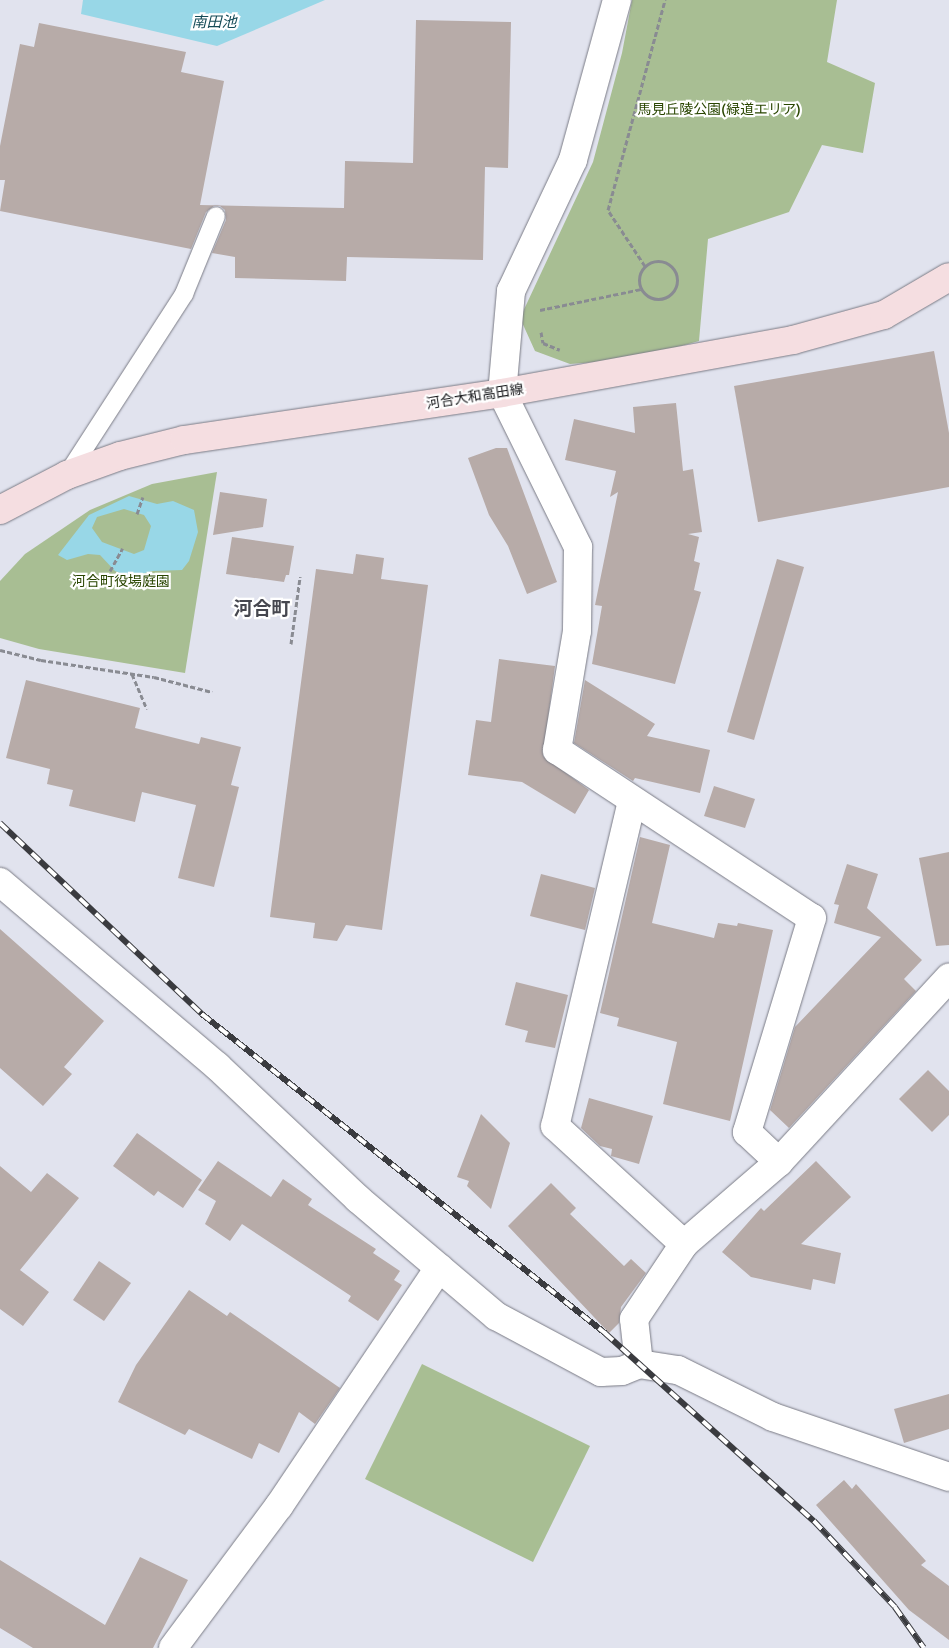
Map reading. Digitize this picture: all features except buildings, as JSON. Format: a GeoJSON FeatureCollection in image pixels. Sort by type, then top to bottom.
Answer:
{"type":"FeatureCollection","features":[{"type":"Feature","properties":{"kind":"main road","name":"河合大和高田線"},"geometry":{"type":"LineString","coordinates":[[0,510],[67,475],[120,456],[184,440],[502,394],[793,340],[884,315],[949,277]]}},
{"type":"Feature","properties":{"kind":"street"},"geometry":{"type":"LineString","coordinates":[[617,0],[573,160],[511,291],[502,394],[578,547],[577,631],[557,750],[812,918],[746,1132],[779,1162]]}},
{"type":"Feature","properties":{"kind":"street"},"geometry":{"type":"LineString","coordinates":[[632,801],[555,1126],[684,1244]]}},
{"type":"Feature","properties":{"kind":"street"},"geometry":{"type":"LineString","coordinates":[[0,882],[218,1066],[358,1198],[496,1316],[601,1372],[622,1371],[639,1364],[678,1370],[773,1417],[949,1478]]}},
{"type":"Feature","properties":{"kind":"street"},"geometry":{"type":"LineString","coordinates":[[639,1364],[634,1319],[684,1244],[779,1162],[949,978]]}},
{"type":"Feature","properties":{"kind":"street"},"geometry":{"type":"LineString","coordinates":[[173,1648],[279,1506],[439,1268]]}},
{"type":"Feature","properties":{"kind":"lane"},"geometry":{"type":"LineString","coordinates":[[67,475],[184,294],[216,216]]}},
{"type":"Feature","properties":{"kind":"path"},"geometry":{"type":"LineString","coordinates":[[644,266],[608,210],[665,0]]}},
{"type":"Feature","properties":{"kind":"path"},"geometry":{"type":"LineString","coordinates":[[656,260],[670,264],[677,278],[676,285],[667,296],[660,299],[646,295],[641,289],[639,274],[644,266],[656,260]]}},
{"type":"Feature","properties":{"kind":"path"},"geometry":{"type":"LineString","coordinates":[[535,311],[641,289]]}},
{"type":"Feature","properties":{"kind":"path"},"geometry":{"type":"LineString","coordinates":[[539,327],[543,343],[570,354]]}},
{"type":"Feature","properties":{"kind":"path"},"geometry":{"type":"LineString","coordinates":[[137,514],[143,497]]}},
{"type":"Feature","properties":{"kind":"path"},"geometry":{"type":"LineString","coordinates":[[110,571],[123,548]]}},
{"type":"Feature","properties":{"kind":"path"},"geometry":{"type":"LineString","coordinates":[[291,644],[300,577]]}},
{"type":"Feature","properties":{"kind":"path"},"geometry":{"type":"LineString","coordinates":[[0,650],[41,660],[132,674],[212,692]]}},
{"type":"Feature","properties":{"kind":"path"},"geometry":{"type":"LineString","coordinates":[[132,674],[147,709]]}},
{"type":"Feature","properties":{"kind":"green space","name":"馬見丘陵公園(緑道エリア)"},"geometry":{"type":"Polygon","coordinates":[[[632,0],[837,0],[827,62],[875,83],[863,153],[822,145],[789,212],[708,239],[699,341],[635,359],[570,364],[535,351],[520,318],[593,162],[622,53],[632,0]]]}},
{"type":"Feature","properties":{"kind":"green space","name":"河合町役場庭園"},"geometry":{"type":"Polygon","coordinates":[[[217,472],[185,673],[39,649],[0,638],[0,581],[25,554],[90,510],[152,484],[217,472]]]}},
{"type":"Feature","properties":{"kind":"green space"},"geometry":{"type":"Polygon","coordinates":[[[422,1364],[590,1446],[533,1562],[365,1479],[422,1364]]]}},
{"type":"Feature","properties":{"kind":"water","name":"南田池"},"geometry":{"type":"Polygon","coordinates":[[[83,0],[325,0],[217,46],[81,14],[83,0]]]}},
{"type":"Feature","properties":{"kind":"water"},"geometry":{"type":"Polygon","coordinates":[[[129,496],[157,504],[173,501],[194,510],[198,532],[189,561],[182,570],[152,571],[131,577],[115,571],[100,555],[88,554],[67,560],[58,555],[89,515],[129,496]],[[124,509],[97,517],[92,528],[102,542],[134,554],[144,550],[151,526],[144,515],[124,509]]]}},
{"type":"Feature","properties":{"kind":"railway"},"geometry":{"type":"LineString","coordinates":[[0,823],[202,1014],[605,1333],[814,1521],[895,1607],[924,1648]]}},
{"type":"Feature","properties":{"kind":"district","name":"河合町"},"geometry":{"type":"Point","coordinates":[262,610]}}]}
